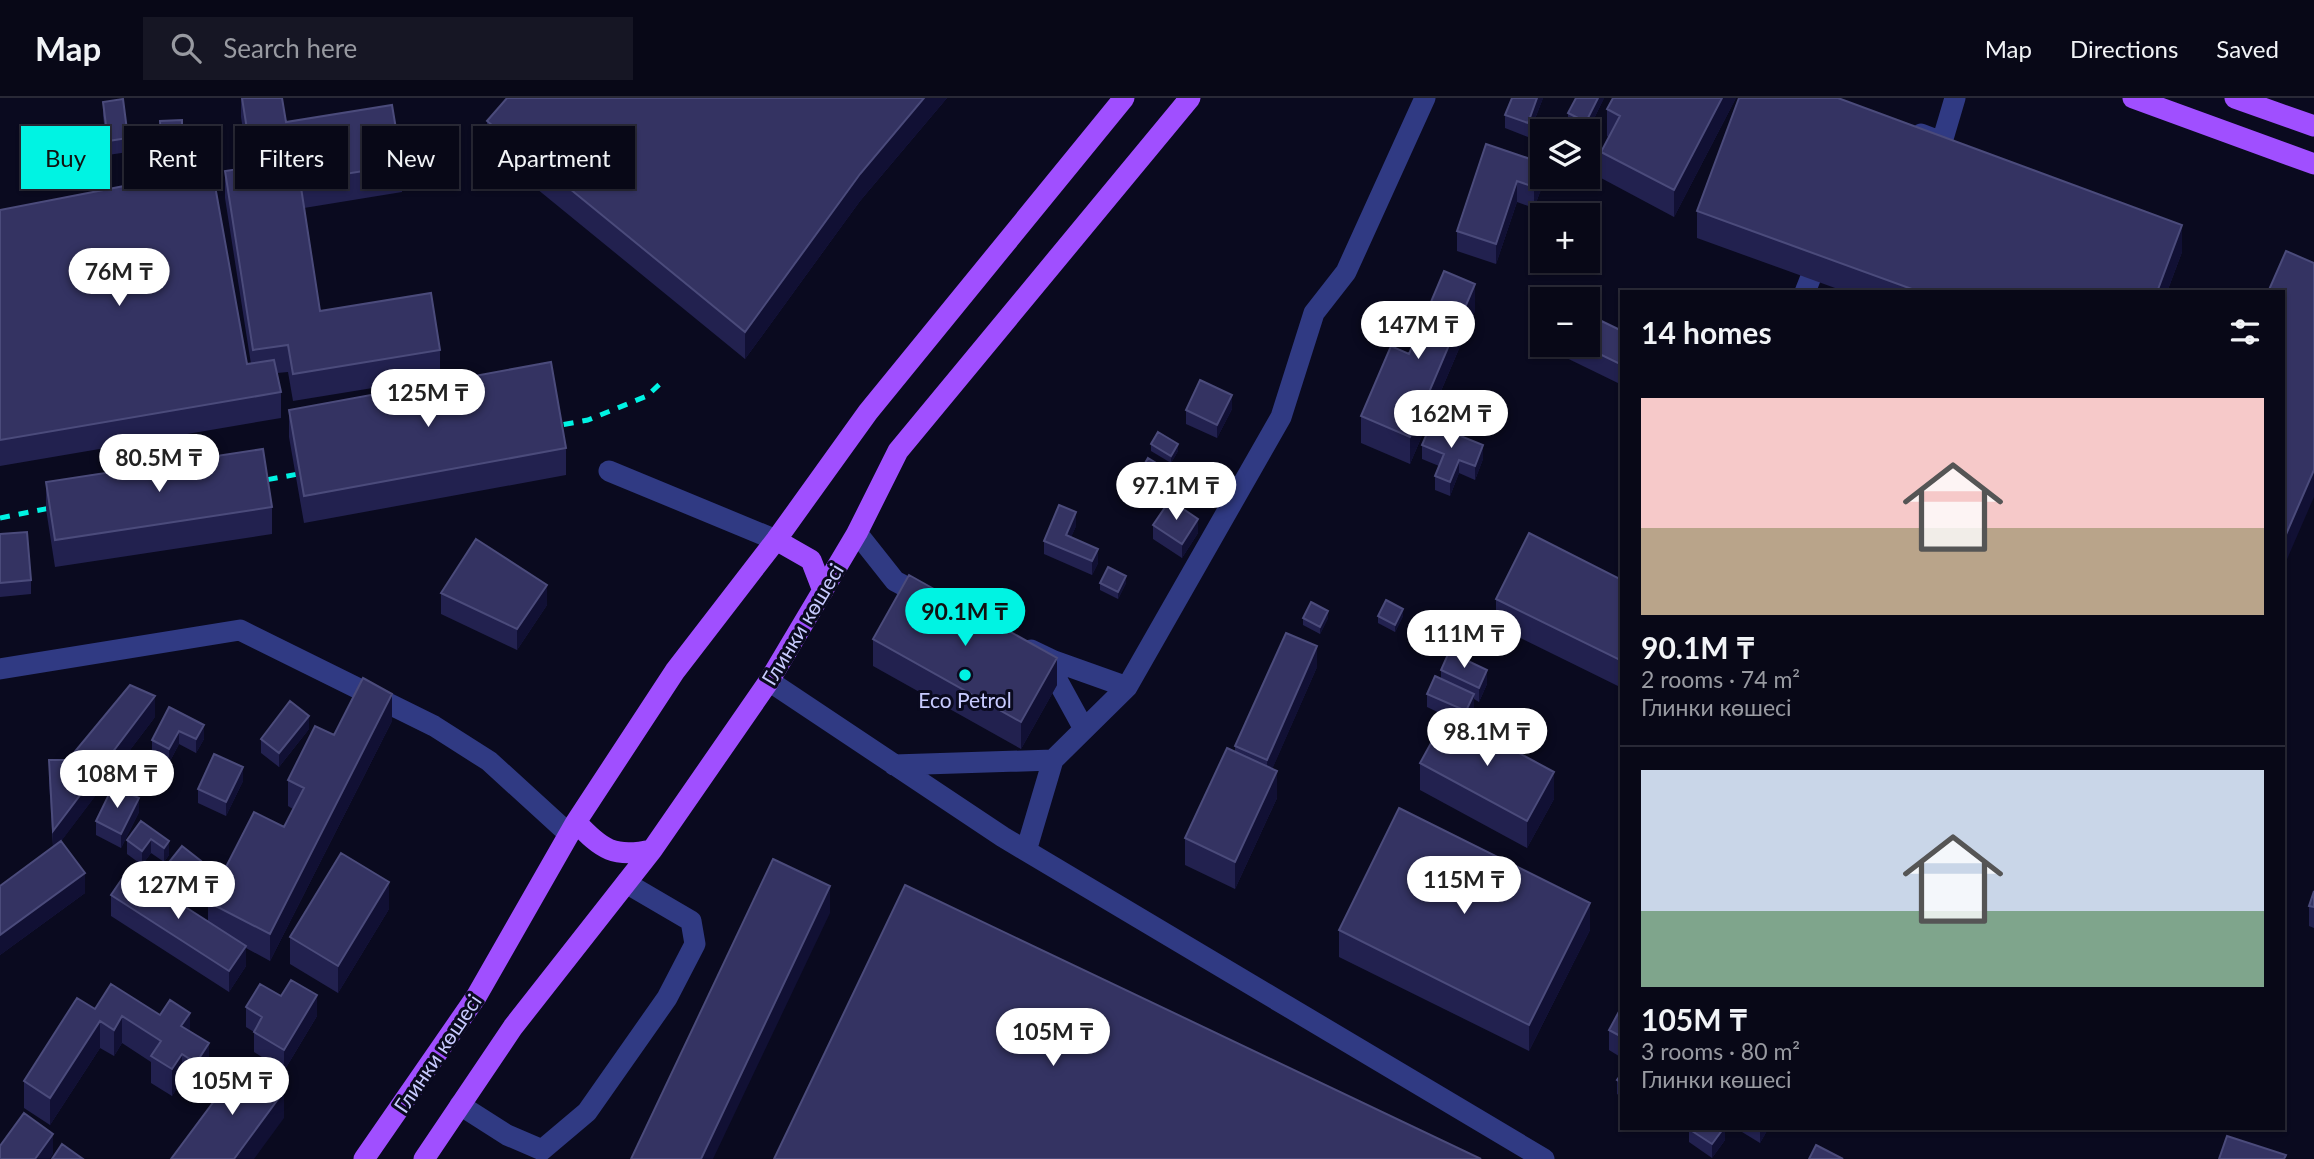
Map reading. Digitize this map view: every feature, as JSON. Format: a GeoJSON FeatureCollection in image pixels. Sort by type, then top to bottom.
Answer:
{"type":"FeatureCollection","features":[{"type":"Feature","properties":{"kind":"main road","name":"Глинки көшесі"},"geometry":{"type":"LineString","coordinates":[[365,1159],[476,997],[572,828],[675,671],[776,540],[868,412],[1124,98]]}},
{"type":"Feature","properties":{"kind":"main road","name":"Глинки көшесі"},"geometry":{"type":"LineString","coordinates":[[424,1159],[513,1027],[652,850],[769,681],[857,533],[898,451],[1190,98]]}},
{"type":"Feature","properties":{"kind":"main road"},"geometry":{"type":"LineString","coordinates":[[2133,98],[2314,164]]}},
{"type":"Feature","properties":{"kind":"main road"},"geometry":{"type":"LineString","coordinates":[[2235,98],[2314,126]]}},
{"type":"Feature","properties":{"kind":"main road"},"geometry":{"type":"LineString","coordinates":[[776,540],[811,560],[823,591]]}},
{"type":"Feature","properties":{"kind":"main road"},"geometry":{"type":"LineString","coordinates":[[572,828],[609,850],[630,855],[652,850]]}},
{"type":"Feature","properties":{"kind":"street"},"geometry":{"type":"LineString","coordinates":[[1026,851],[1053,760],[1127,687],[1281,417],[1314,313],[1346,272],[1425,98]]}},
{"type":"Feature","properties":{"kind":"street"},"geometry":{"type":"LineString","coordinates":[[1896,126],[1942,142],[1955,98]]}},
{"type":"Feature","properties":{"kind":"street"},"geometry":{"type":"LineString","coordinates":[[1806,290],[1829,230]]}},
{"type":"Feature","properties":{"kind":"street"},"geometry":{"type":"LineString","coordinates":[[609,471],[776,540]]}},
{"type":"Feature","properties":{"kind":"street"},"geometry":{"type":"LineString","coordinates":[[857,533],[895,581],[951,610]]}},
{"type":"Feature","properties":{"kind":"street"},"geometry":{"type":"LineString","coordinates":[[0,668],[240,630],[445,733],[489,761],[572,828]]}},
{"type":"Feature","properties":{"kind":"street"},"geometry":{"type":"LineString","coordinates":[[1008,639],[1044,656],[1127,687]]}},
{"type":"Feature","properties":{"kind":"street"},"geometry":{"type":"LineString","coordinates":[[1044,656],[1084,729]]}},
{"type":"Feature","properties":{"kind":"street"},"geometry":{"type":"LineString","coordinates":[[769,681],[1026,851],[1544,1159]]}},
{"type":"Feature","properties":{"kind":"street"},"geometry":{"type":"LineString","coordinates":[[894,765],[1053,760]]}},
{"type":"Feature","properties":{"kind":"street"},"geometry":{"type":"LineString","coordinates":[[460,1105],[507,1135],[542,1150],[587,1112],[667,998],[695,944],[691,921],[626,883]]}},
{"type":"Feature","properties":{"kind":"building"},"geometry":{"type":"Polygon","coordinates":[[[242,98],[282,98],[286,122],[392,105],[396,126],[362,126],[362,171],[348,173],[348,126],[246,126],[242,98]]]}},
{"type":"Feature","properties":{"kind":"building"},"geometry":{"type":"Polygon","coordinates":[[[507,98],[924,98],[860,174],[745,332],[570,189],[635,189],[635,126],[493,126],[487,121],[507,98]]]}},
{"type":"Feature","properties":{"kind":"building"},"geometry":{"type":"Polygon","coordinates":[[[1512,98],[1537,98],[1528,123],[1505,115],[1512,98]]]}},
{"type":"Feature","properties":{"kind":"building"},"geometry":{"type":"Polygon","coordinates":[[[1576,98],[1598,98],[1588,119],[1580,119],[1568,113],[1576,98]]]}},
{"type":"Feature","properties":{"kind":"building"},"geometry":{"type":"Polygon","coordinates":[[[1613,98],[1722,98],[1674,190],[1601,152],[1620,116],[1607,109],[1613,98]]]}},
{"type":"Feature","properties":{"kind":"building"},"geometry":{"type":"Polygon","coordinates":[[[1739,98],[1838,98],[2182,225],[2158,290],[1914,290],[1697,211],[1739,98]]]}},
{"type":"Feature","properties":{"kind":"building"},"geometry":{"type":"Polygon","coordinates":[[[123,99],[126,126],[124,126],[124,139],[110,141],[110,126],[106,126],[103,102],[123,99]]]}},
{"type":"Feature","properties":{"kind":"building"},"geometry":{"type":"Polygon","coordinates":[[[182,120],[182,126],[160,126],[160,121],[182,120]]]}},
{"type":"Feature","properties":{"kind":"building"},"geometry":{"type":"Polygon","coordinates":[[[1486,144],[1530,159],[1530,186],[1517,181],[1496,244],[1457,231],[1486,144]]]}},
{"type":"Feature","properties":{"kind":"building"},"geometry":{"type":"Polygon","coordinates":[[[235,170],[235,189],[301,189],[320,311],[431,293],[440,350],[293,374],[288,345],[253,350],[225,171],[235,170]]]}},
{"type":"Feature","properties":{"kind":"building"},"geometry":{"type":"Polygon","coordinates":[[[124,186],[124,189],[216,189],[247,364],[274,360],[281,392],[0,440],[0,210],[124,186]]]}},
{"type":"Feature","properties":{"kind":"building"},"geometry":{"type":"Polygon","coordinates":[[[2286,251],[2314,263],[2314,470],[2285,537],[2285,290],[2269,290],[2286,251]]]}},
{"type":"Feature","properties":{"kind":"building"},"geometry":{"type":"Polygon","coordinates":[[[1444,271],[1475,284],[1410,437],[1361,416],[1391,346],[1409,354],[1444,271]]]}},
{"type":"Feature","properties":{"kind":"building"},"geometry":{"type":"Polygon","coordinates":[[[1600,320],[1620,330],[1620,364],[1600,354],[1600,320]]]}},
{"type":"Feature","properties":{"kind":"building"},"geometry":{"type":"Polygon","coordinates":[[[551,362],[566,448],[304,496],[289,410],[551,362]]]}},
{"type":"Feature","properties":{"kind":"building"},"geometry":{"type":"Polygon","coordinates":[[[1200,380],[1232,395],[1217,425],[1186,410],[1200,380]]]}},
{"type":"Feature","properties":{"kind":"building"},"geometry":{"type":"Polygon","coordinates":[[[1431,424],[1483,445],[1475,466],[1459,460],[1450,482],[1435,476],[1444,454],[1422,445],[1431,424]]]}},
{"type":"Feature","properties":{"kind":"building"},"geometry":{"type":"Polygon","coordinates":[[[1158,432],[1178,444],[1171,456],[1151,444],[1158,432]]]}},
{"type":"Feature","properties":{"kind":"building"},"geometry":{"type":"Polygon","coordinates":[[[263,449],[272,507],[55,540],[46,482],[263,449]]]}},
{"type":"Feature","properties":{"kind":"building"},"geometry":{"type":"Polygon","coordinates":[[[1148,458],[1168,470],[1161,482],[1141,470],[1148,458]]]}},
{"type":"Feature","properties":{"kind":"building"},"geometry":{"type":"Polygon","coordinates":[[[1170,500],[1198,519],[1182,544],[1153,525],[1170,500]]]}},
{"type":"Feature","properties":{"kind":"building"},"geometry":{"type":"Polygon","coordinates":[[[1059,505],[1076,512],[1066,535],[1098,549],[1092,561],[1044,541],[1059,505]]]}},
{"type":"Feature","properties":{"kind":"building"},"geometry":{"type":"Polygon","coordinates":[[[27,532],[31,580],[0,583],[0,534],[27,532]]]}},
{"type":"Feature","properties":{"kind":"building"},"geometry":{"type":"Polygon","coordinates":[[[1529,533],[1620,579],[1620,660],[1496,599],[1529,533]]]}},
{"type":"Feature","properties":{"kind":"building"},"geometry":{"type":"Polygon","coordinates":[[[476,539],[547,585],[517,629],[441,593],[476,539]]]}},
{"type":"Feature","properties":{"kind":"building"},"geometry":{"type":"Polygon","coordinates":[[[1108,567],[1126,576],[1118,592],[1100,583],[1108,567]]]}},
{"type":"Feature","properties":{"kind":"building","name":"Eco Petrol"},"geometry":{"type":"Polygon","coordinates":[[[909,575],[1057,658],[1021,722],[873,639],[909,575]]]}},
{"type":"Feature","properties":{"kind":"building"},"geometry":{"type":"Polygon","coordinates":[[[1386,600],[1403,609],[1395,625],[1378,616],[1386,600]]]}},
{"type":"Feature","properties":{"kind":"building"},"geometry":{"type":"Polygon","coordinates":[[[1311,602],[1328,611],[1320,627],[1303,618],[1311,602]]]}},
{"type":"Feature","properties":{"kind":"building"},"geometry":{"type":"Polygon","coordinates":[[[1422,618],[1439,627],[1431,643],[1413,634],[1422,618]]]}},
{"type":"Feature","properties":{"kind":"building"},"geometry":{"type":"Polygon","coordinates":[[[1286,633],[1317,646],[1267,760],[1235,746],[1286,633]]]}},
{"type":"Feature","properties":{"kind":"building"},"geometry":{"type":"Polygon","coordinates":[[[1449,652],[1487,670],[1479,688],[1441,670],[1449,652]]]}},
{"type":"Feature","properties":{"kind":"building"},"geometry":{"type":"Polygon","coordinates":[[[1435,676],[1474,694],[1466,711],[1427,694],[1435,676]]]}},
{"type":"Feature","properties":{"kind":"building"},"geometry":{"type":"Polygon","coordinates":[[[363,678],[392,694],[270,934],[208,902],[254,812],[284,827],[304,788],[288,780],[315,726],[334,735],[363,678]]]}},
{"type":"Feature","properties":{"kind":"building"},"geometry":{"type":"Polygon","coordinates":[[[130,685],[155,696],[53,831],[49,760],[68,760],[130,685]]]}},
{"type":"Feature","properties":{"kind":"building"},"geometry":{"type":"Polygon","coordinates":[[[290,701],[309,716],[279,753],[261,739],[290,701]]]}},
{"type":"Feature","properties":{"kind":"building"},"geometry":{"type":"Polygon","coordinates":[[[169,707],[204,725],[196,739],[179,731],[169,749],[152,740],[169,707]]]}},
{"type":"Feature","properties":{"kind":"building"},"geometry":{"type":"Polygon","coordinates":[[[1447,714],[1554,772],[1527,821],[1420,763],[1447,714]]]}},
{"type":"Feature","properties":{"kind":"building"},"geometry":{"type":"Polygon","coordinates":[[[1227,748],[1277,771],[1235,862],[1185,838],[1227,748]]]}},
{"type":"Feature","properties":{"kind":"building"},"geometry":{"type":"Polygon","coordinates":[[[214,754],[243,767],[226,802],[198,789],[214,754]]]}},
{"type":"Feature","properties":{"kind":"building"},"geometry":{"type":"Polygon","coordinates":[[[113,786],[139,798],[121,834],[96,821],[113,786]]]}},
{"type":"Feature","properties":{"kind":"building"},"geometry":{"type":"Polygon","coordinates":[[[1399,808],[1590,903],[1529,1025],[1339,930],[1399,808]]]}},
{"type":"Feature","properties":{"kind":"building"},"geometry":{"type":"Polygon","coordinates":[[[141,821],[169,841],[164,848],[151,839],[142,851],[127,840],[141,821]]]}},
{"type":"Feature","properties":{"kind":"building"},"geometry":{"type":"Polygon","coordinates":[[[61,841],[85,873],[0,935],[0,886],[61,841]]]}},
{"type":"Feature","properties":{"kind":"building"},"geometry":{"type":"Polygon","coordinates":[[[182,846],[201,861],[180,888],[161,872],[182,846]]]}},
{"type":"Feature","properties":{"kind":"building"},"geometry":{"type":"Polygon","coordinates":[[[341,853],[389,882],[338,966],[290,937],[341,853]]]}},
{"type":"Feature","properties":{"kind":"building"},"geometry":{"type":"Polygon","coordinates":[[[773,859],[830,886],[701,1159],[631,1159],[773,859]]]}},
{"type":"Feature","properties":{"kind":"building"},"geometry":{"type":"Polygon","coordinates":[[[128,870],[246,946],[229,971],[111,895],[128,870]]]}},
{"type":"Feature","properties":{"kind":"building"},"geometry":{"type":"Polygon","coordinates":[[[905,885],[1481,1159],[774,1159],[905,885]]]}},
{"type":"Feature","properties":{"kind":"building"},"geometry":{"type":"Polygon","coordinates":[[[2314,891],[2314,907],[2309,906],[2314,891]]]}},
{"type":"Feature","properties":{"kind":"building"},"geometry":{"type":"Polygon","coordinates":[[[291,980],[317,995],[284,1050],[254,1032],[262,1017],[246,1007],[260,984],[281,996],[291,980]]]}},
{"type":"Feature","properties":{"kind":"building"},"geometry":{"type":"Polygon","coordinates":[[[111,984],[160,1015],[170,1000],[190,1013],[181,1026],[209,1043],[196,1063],[182,1054],[172,1069],[151,1056],[161,1041],[122,1016],[114,1030],[100,1021],[50,1098],[24,1081],[77,998],[95,1009],[111,984]]]}},
{"type":"Feature","properties":{"kind":"building"},"geometry":{"type":"Polygon","coordinates":[[[1620,1010],[1620,1036],[1609,1030],[1620,1010]]]}},
{"type":"Feature","properties":{"kind":"building"},"geometry":{"type":"Polygon","coordinates":[[[244,1061],[284,1091],[234,1159],[171,1159],[244,1061]]]}},
{"type":"Feature","properties":{"kind":"building"},"geometry":{"type":"Polygon","coordinates":[[[24,1113],[53,1134],[35,1159],[0,1159],[0,1146],[24,1113]]]}},
{"type":"Feature","properties":{"kind":"building"},"geometry":{"type":"Polygon","coordinates":[[[1691,1130],[1722,1130],[1712,1144],[1691,1130]]]}},
{"type":"Feature","properties":{"kind":"building"},"geometry":{"type":"Polygon","coordinates":[[[2227,1136],[2286,1155],[2284,1159],[2219,1159],[2227,1136]]]}},
{"type":"Feature","properties":{"kind":"building"},"geometry":{"type":"Polygon","coordinates":[[[62,1144],[83,1159],[52,1159],[62,1144]]]}},
{"type":"Feature","properties":{"kind":"building"},"geometry":{"type":"Polygon","coordinates":[[[1816,1145],[1843,1159],[1809,1159],[1816,1145]]]}},
{"type":"Feature","properties":{"kind":"railway"},"geometry":{"type":"LineString","coordinates":[[545,428],[588,420],[647,396],[663,381]]}},
{"type":"Feature","properties":{"kind":"railway"},"geometry":{"type":"LineString","coordinates":[[249,483],[315,471]]}},
{"type":"Feature","properties":{"kind":"railway"},"geometry":{"type":"LineString","coordinates":[[0,518],[65,505]]}},
{"type":"Feature","properties":{"kind":"place","name":"Eco Petrol"},"geometry":{"type":"Point","coordinates":[965,675]}}]}
